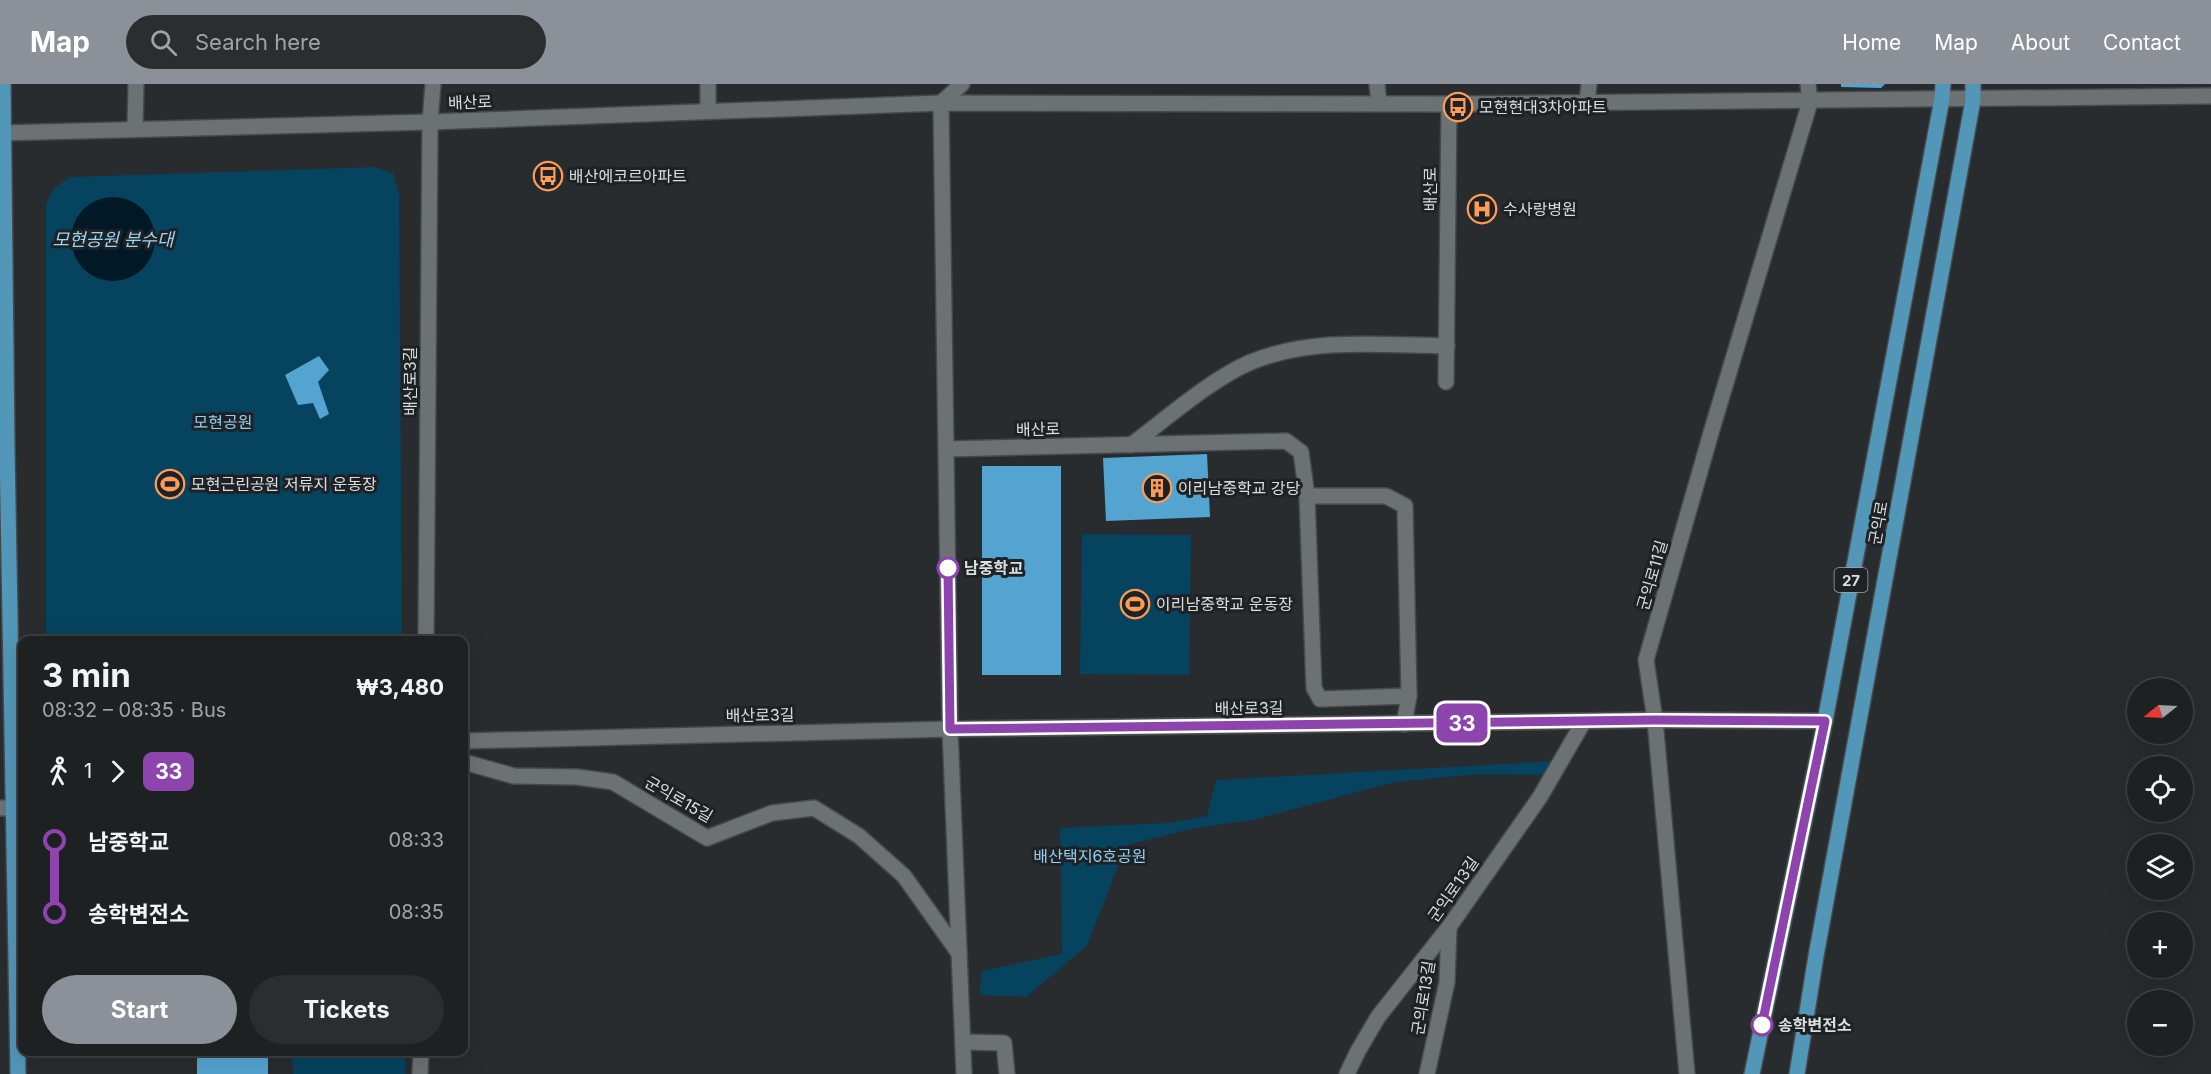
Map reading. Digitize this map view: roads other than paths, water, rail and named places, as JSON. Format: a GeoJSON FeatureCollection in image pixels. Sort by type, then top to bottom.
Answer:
{"type":"FeatureCollection","features":[{"type":"Feature","properties":{"kind":"main road"},"geometry":{"type":"LineString","coordinates":[[3,84],[1,133],[7,808],[18,1074]]}},
{"type":"Feature","properties":{"kind":"main road","name":"군익로"},"geometry":{"type":"LineString","coordinates":[[1752,1074],[1825,721],[1943,92]]}},
{"type":"Feature","properties":{"kind":"main road","name":"군익로"},"geometry":{"type":"LineString","coordinates":[[1797,1074],[1816,956],[1973,92]]}},
{"type":"Feature","properties":{"kind":"street"},"geometry":{"type":"LineString","coordinates":[[135,129],[136,84]]}},
{"type":"Feature","properties":{"kind":"street","name":"배산로3길"},"geometry":{"type":"LineString","coordinates":[[426,636],[430,122],[433,84]]}},
{"type":"Feature","properties":{"kind":"street"},"geometry":{"type":"LineString","coordinates":[[708,84],[708,111]]}},
{"type":"Feature","properties":{"kind":"street"},"geometry":{"type":"LineString","coordinates":[[962,84],[941,103],[950,729],[964,1074]]}},
{"type":"Feature","properties":{"kind":"street"},"geometry":{"type":"LineString","coordinates":[[1377,84],[1379,103]]}},
{"type":"Feature","properties":{"kind":"street"},"geometry":{"type":"LineString","coordinates":[[1587,103],[1589,84]]}},
{"type":"Feature","properties":{"kind":"street"},"geometry":{"type":"LineString","coordinates":[[1808,84],[1810,102]]}},
{"type":"Feature","properties":{"kind":"street","name":"배산로"},"geometry":{"type":"LineString","coordinates":[[1,133],[430,122],[941,103],[1810,102],[1943,92],[2124,90],[2211,96]]}},
{"type":"Feature","properties":{"kind":"street","name":"군익로11길"},"geometry":{"type":"LineString","coordinates":[[1687,1074],[1647,660],[1713,426],[1810,102]]}},
{"type":"Feature","properties":{"kind":"street","name":"배산로"},"geometry":{"type":"LineString","coordinates":[[1446,382],[1449,104]]}},
{"type":"Feature","properties":{"kind":"street"},"geometry":{"type":"LineString","coordinates":[[1131,445],[1217,381],[1250,363],[1277,354],[1329,346],[1447,346]]}},
{"type":"Feature","properties":{"kind":"street"},"geometry":{"type":"LineString","coordinates":[[1131,445],[1286,441],[1300,452],[1307,496],[1314,688],[1320,699],[1409,696]]}},
{"type":"Feature","properties":{"kind":"street","name":"배산로"},"geometry":{"type":"LineString","coordinates":[[947,448],[1131,445]]}},
{"type":"Feature","properties":{"kind":"street"},"geometry":{"type":"LineString","coordinates":[[1307,496],[1386,496],[1404,506],[1409,696],[1404,724]]}},
{"type":"Feature","properties":{"kind":"street"},"geometry":{"type":"LineString","coordinates":[[1654,720],[1825,721]]}},
{"type":"Feature","properties":{"kind":"street","name":"배산로3길"},"geometry":{"type":"LineString","coordinates":[[468,741],[950,729],[1654,720]]}},
{"type":"Feature","properties":{"kind":"street","name":"군익로13길"},"geometry":{"type":"LineString","coordinates":[[1347,1074],[1378,1017],[1449,927],[1540,797],[1584,721]]}},
{"type":"Feature","properties":{"kind":"street","name":"군익로15길"},"geometry":{"type":"LineString","coordinates":[[468,763],[514,776],[577,777],[614,782],[707,837],[772,813],[814,808],[859,836],[904,876],[958,952]]}},
{"type":"Feature","properties":{"kind":"street","name":"군의로13길"},"geometry":{"type":"LineString","coordinates":[[1427,1074],[1447,982],[1449,927]]}},
{"type":"Feature","properties":{"kind":"street"},"geometry":{"type":"LineString","coordinates":[[964,1042],[1004,1043],[1007,1074]]}},
{"type":"Feature","properties":{"kind":"street"},"geometry":{"type":"LineString","coordinates":[[420,1074],[421,1056]]}},
{"type":"Feature","properties":{"kind":"water","name":"모현공원 분수대"},"geometry":{"type":"Polygon","coordinates":[[[113,197],[136,204],[148,216],[155,239],[148,262],[136,274],[113,281],[90,274],[78,262],[71,239],[78,216],[90,204],[113,197]]]}},
{"type":"Feature","properties":{"kind":"place","name":"모현현대3차아파트"},"geometry":{"type":"Point","coordinates":[1458,107]}},
{"type":"Feature","properties":{"kind":"place","name":"배산에코르아파트"},"geometry":{"type":"Point","coordinates":[548,176]}},
{"type":"Feature","properties":{"kind":"place","name":"수사랑병원"},"geometry":{"type":"Point","coordinates":[1482,209]}},
{"type":"Feature","properties":{"kind":"place","name":"모현근린공원 저류지 운동장"},"geometry":{"type":"Point","coordinates":[170,484]}},
{"type":"Feature","properties":{"kind":"place","name":"이리남중학교 강당"},"geometry":{"type":"Point","coordinates":[1157,488]}},
{"type":"Feature","properties":{"kind":"place","name":"남중학교"},"geometry":{"type":"Point","coordinates":[948,568]}},
{"type":"Feature","properties":{"kind":"place","name":"이리남중학교 운동장"},"geometry":{"type":"Point","coordinates":[1135,604]}},
{"type":"Feature","properties":{"kind":"place","name":"송학변전소"},"geometry":{"type":"Point","coordinates":[1762,1025]}},
{"type":"Feature","properties":{"kind":"park label","name":"모현공원"},"geometry":{"type":"Point","coordinates":[223,422]}},
{"type":"Feature","properties":{"kind":"park label","name":"배산택지6호공원"},"geometry":{"type":"Point","coordinates":[1090,856]}}]}
